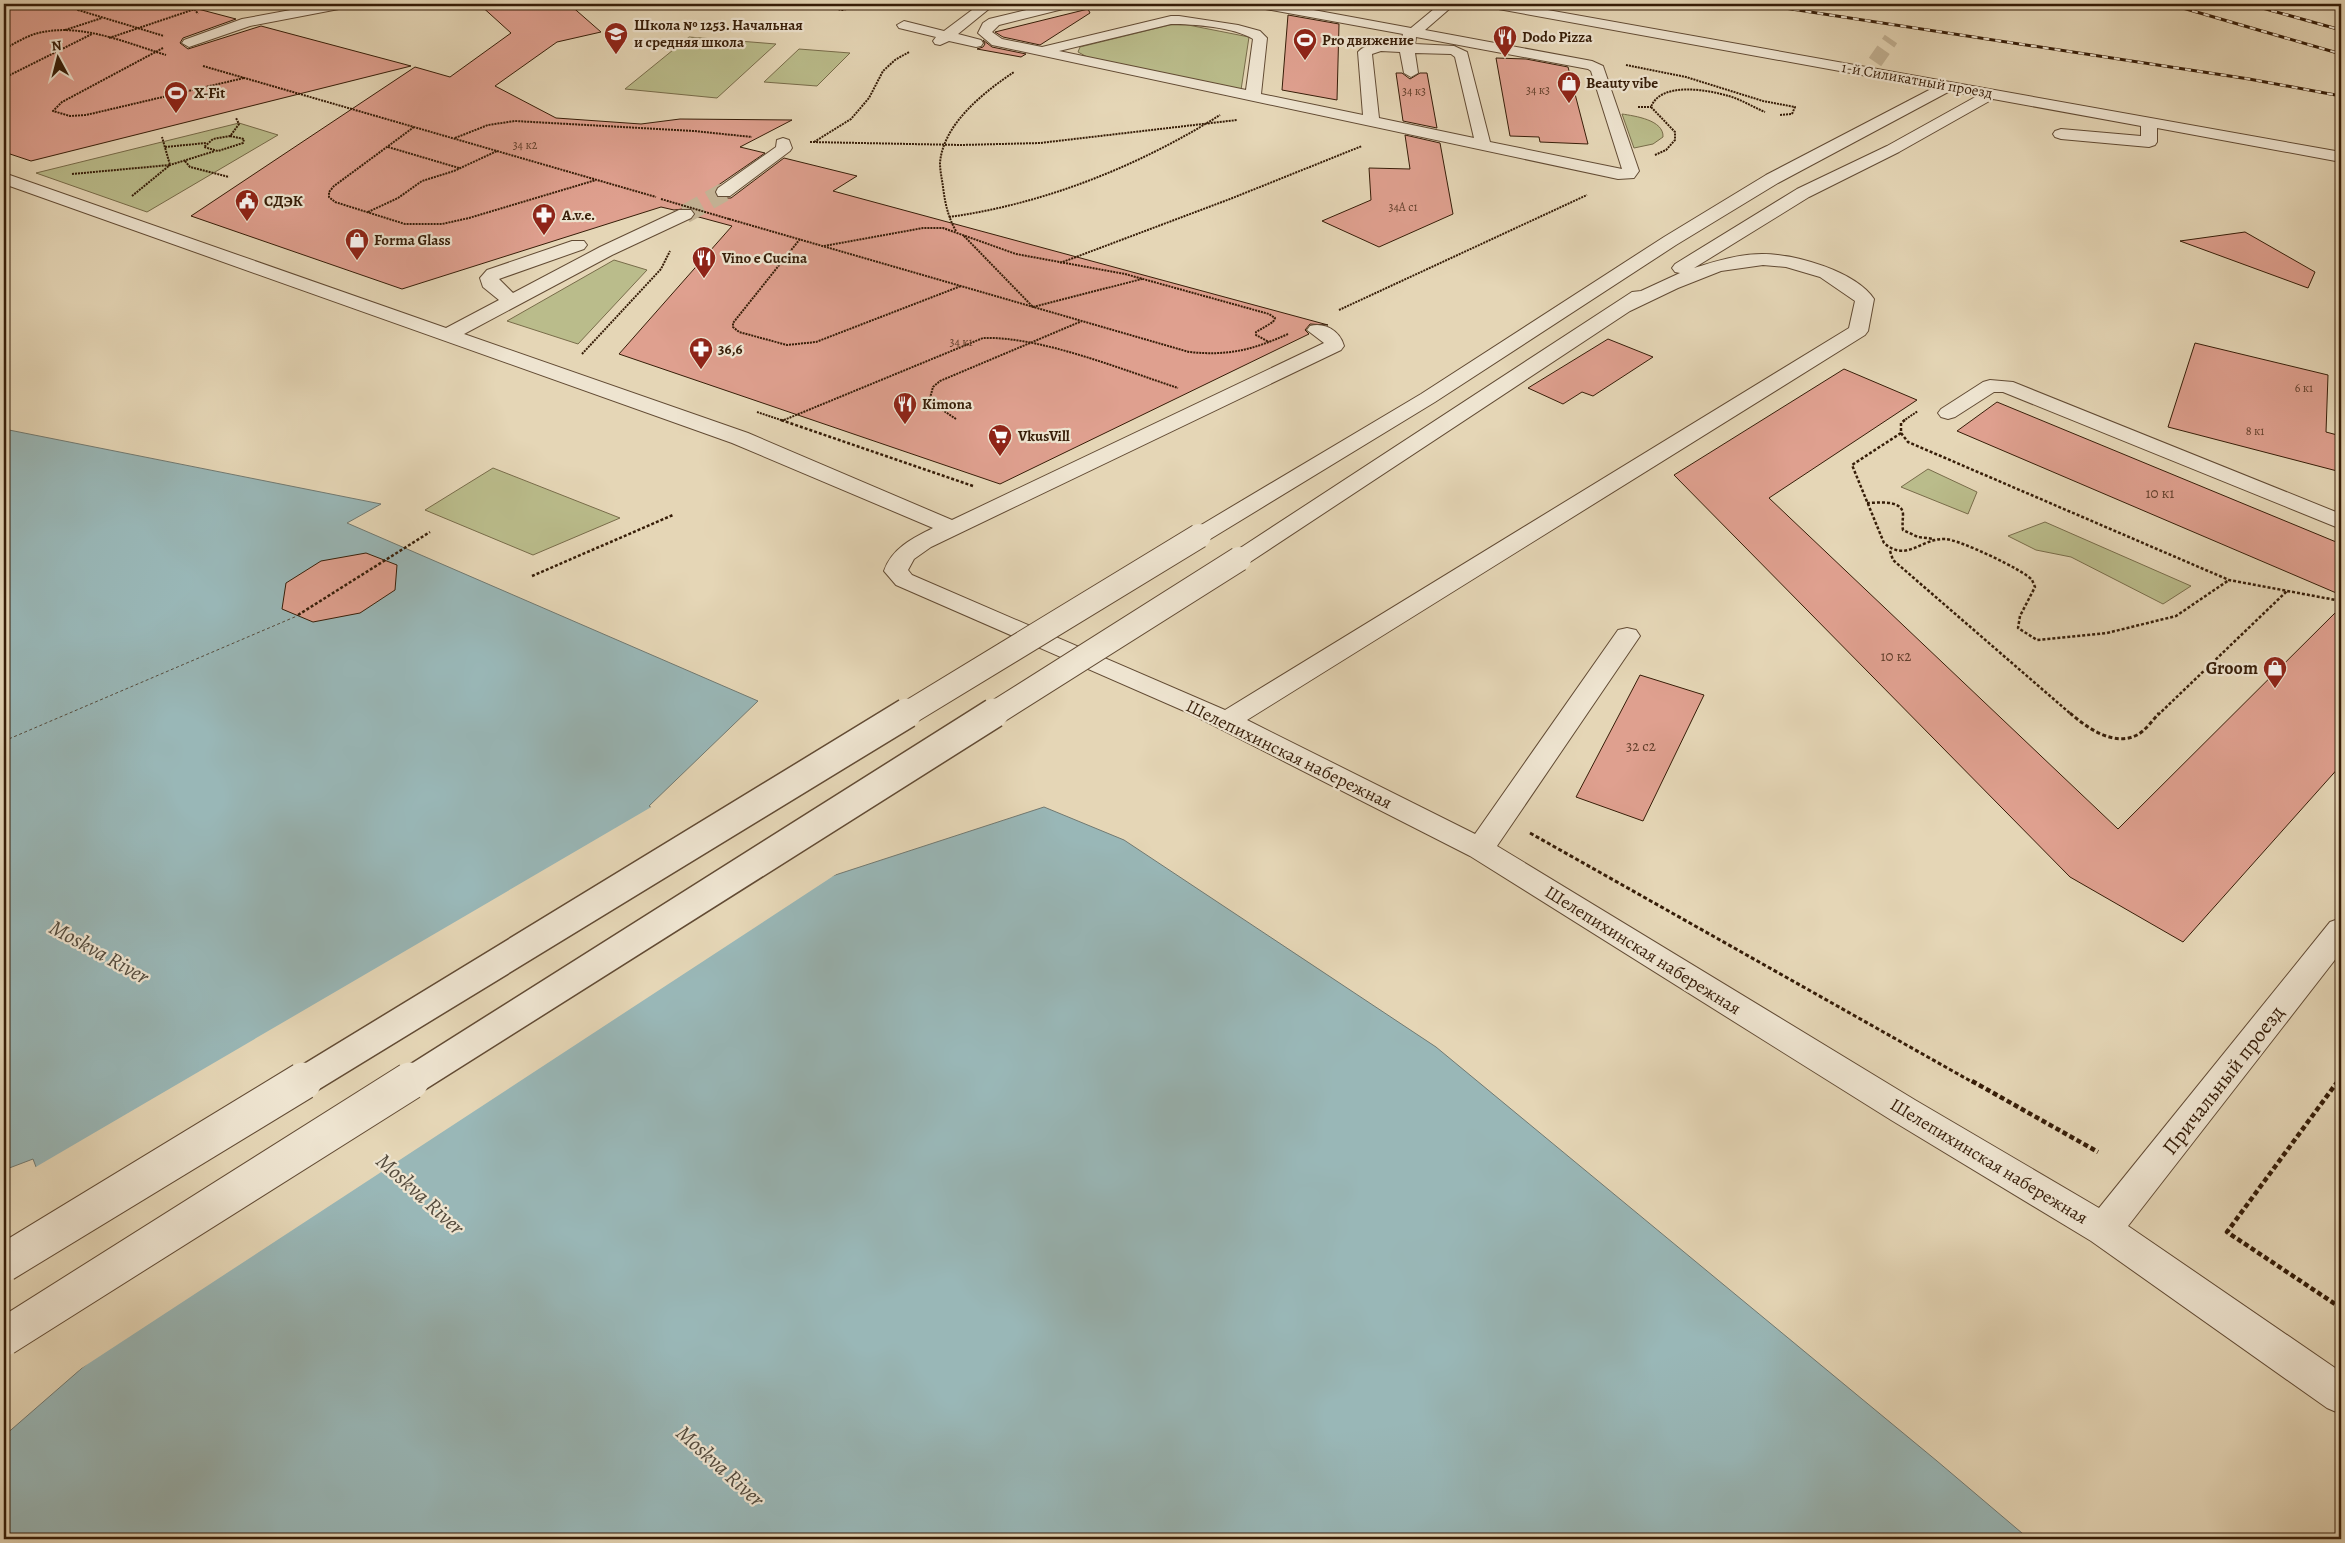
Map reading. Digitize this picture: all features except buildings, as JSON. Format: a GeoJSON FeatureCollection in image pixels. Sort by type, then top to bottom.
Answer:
{"type":"FeatureCollection","features":[{"type":"Feature","properties":{"kind":"street"},"geometry":{"type":"LineString","coordinates":[[189,43],[247,22],[344,4]]}},
{"type":"Feature","properties":{"kind":"street"},"geometry":{"type":"LineString","coordinates":[[942,37],[988,4]]}},
{"type":"Feature","properties":{"kind":"street"},"geometry":{"type":"LineString","coordinates":[[1066,4],[1005,18],[994,22],[985,29],[988,37],[997,42],[1484,145],[1623,167]]}},
{"type":"Feature","properties":{"kind":"street"},"geometry":{"type":"LineString","coordinates":[[1260,4],[1595,67],[1623,167]]}},
{"type":"Feature","properties":{"kind":"street"},"geometry":{"type":"LineString","coordinates":[[1412,73],[1407,48],[1412,33],[1448,4]]}},
{"type":"Feature","properties":{"kind":"street","name":"1-й Силикатный проезд"},"geometry":{"type":"LineString","coordinates":[[1493,4],[1872,66],[1948,86],[2341,157]]}},
{"type":"Feature","properties":{"kind":"street"},"geometry":{"type":"LineString","coordinates":[[1045,52],[1172,20],[1191,21],[1251,33],[1260,38],[1248,95]]}},
{"type":"Feature","properties":{"kind":"street"},"geometry":{"type":"LineString","coordinates":[[904,25],[942,37],[976,43]]}},
{"type":"Feature","properties":{"kind":"street"},"geometry":{"type":"LineString","coordinates":[[1378,123],[1365,52],[1380,47],[1446,48],[1460,52],[1484,145]]}},
{"type":"Feature","properties":{"kind":"street"},"geometry":{"type":"LineString","coordinates":[[4,1263],[1428,398],[1670,241],[1772,179],[1948,86]]}},
{"type":"Feature","properties":{"kind":"street"},"geometry":{"type":"LineString","coordinates":[[4,1337],[1239,559],[1704,253],[1802,193],[1892,149],[1991,94]]}},
{"type":"Feature","properties":{"kind":"street"},"geometry":{"type":"LineString","coordinates":[[2061,134],[2149,142],[2149,123]]}},
{"type":"Feature","properties":{"kind":"street"},"geometry":{"type":"LineString","coordinates":[[724,192],[784,148],[784,144]]}},
{"type":"Feature","properties":{"kind":"street"},"geometry":{"type":"LineString","coordinates":[[1597,190],[1623,167]]}},
{"type":"Feature","properties":{"kind":"street"},"geometry":{"type":"LineString","coordinates":[[4,178],[740,438],[952,528],[1334,346],[1335,341],[1332,338],[1306,330]]}},
{"type":"Feature","properties":{"kind":"street"},"geometry":{"type":"LineString","coordinates":[[447,334],[606,251],[680,216]]}},
{"type":"Feature","properties":{"kind":"street"},"geometry":{"type":"LineString","coordinates":[[511,301],[490,284],[490,278],[494,274],[578,245]]}},
{"type":"Feature","properties":{"kind":"street"},"geometry":{"type":"LineString","coordinates":[[1226,722],[1858,331],[1865,300],[1834,276],[1799,264],[1756,258],[1729,262],[1694,274],[1624,306]]}},
{"type":"Feature","properties":{"kind":"street"},"geometry":{"type":"LineString","coordinates":[[1250,363],[1273,375]]}},
{"type":"Feature","properties":{"kind":"street"},"geometry":{"type":"LineString","coordinates":[[1948,413],[1990,386],[2006,386],[2341,522]]}},
{"type":"Feature","properties":{"kind":"street","name":"Шелепихинская набережная"},"geometry":{"type":"LineString","coordinates":[[952,528],[906,553],[898,562],[896,571],[904,580],[1200,708],[1480,850],[1903,1110],[2104,1230],[2341,1395]]}},
{"type":"Feature","properties":{"kind":"street"},"geometry":{"type":"LineString","coordinates":[[1480,850],[1627,636]]}},
{"type":"Feature","properties":{"kind":"street","name":"Причальный проезд"},"geometry":{"type":"LineString","coordinates":[[2104,1230],[2338,942]]}},
{"type":"Feature","properties":{"kind":"path"},"geometry":{"type":"LineString","coordinates":[[4,5],[9,4]]}},
{"type":"Feature","properties":{"kind":"path"},"geometry":{"type":"LineString","coordinates":[[85,4],[79,7],[78,10],[166,36]]}},
{"type":"Feature","properties":{"kind":"path"},"geometry":{"type":"LineString","coordinates":[[812,4],[842,10],[851,8],[854,4]]}},
{"type":"Feature","properties":{"kind":"path"},"geometry":{"type":"LineString","coordinates":[[838,4],[851,8]]}},
{"type":"Feature","properties":{"kind":"path"},"geometry":{"type":"LineString","coordinates":[[108,38],[195,9]]}},
{"type":"Feature","properties":{"kind":"path"},"geometry":{"type":"LineString","coordinates":[[4,49],[36,34],[63,31],[103,18]]}},
{"type":"Feature","properties":{"kind":"path"},"geometry":{"type":"LineString","coordinates":[[63,31],[93,34],[173,57]]}},
{"type":"Feature","properties":{"kind":"path"},"geometry":{"type":"LineString","coordinates":[[4,78],[93,34]]}},
{"type":"Feature","properties":{"kind":"path"},"geometry":{"type":"LineString","coordinates":[[808,146],[851,119],[869,98],[883,71],[894,60],[942,37]]}},
{"type":"Feature","properties":{"kind":"path"},"geometry":{"type":"LineString","coordinates":[[155,51],[62,102],[53,111],[70,116],[86,115],[245,78]]}},
{"type":"Feature","properties":{"kind":"path"},"geometry":{"type":"LineString","coordinates":[[956,231],[944,204],[940,161],[945,145],[969,108],[1000,81],[1045,52]]}},
{"type":"Feature","properties":{"kind":"path"},"geometry":{"type":"LineString","coordinates":[[200,64],[1189,352],[1206,354],[1251,351],[1269,342],[1306,330]]}},
{"type":"Feature","properties":{"kind":"path"},"geometry":{"type":"LineString","coordinates":[[1623,167],[1666,150],[1675,140],[1675,132],[1650,107],[1655,97],[1665,93],[1696,90],[1713,92],[1729,96],[1765,112]]}},
{"type":"Feature","properties":{"kind":"path"},"geometry":{"type":"LineString","coordinates":[[949,217],[984,212],[1094,179],[1142,160],[1182,140],[1248,95]]}},
{"type":"Feature","properties":{"kind":"path"},"geometry":{"type":"LineString","coordinates":[[230,136],[239,124],[236,118]]}},
{"type":"Feature","properties":{"kind":"path"},"geometry":{"type":"LineString","coordinates":[[784,144],[815,142],[945,145],[1084,140],[1240,120]]}},
{"type":"Feature","properties":{"kind":"path"},"geometry":{"type":"LineString","coordinates":[[454,138],[488,125],[515,121],[694,130],[760,138]]}},
{"type":"Feature","properties":{"kind":"path"},"geometry":{"type":"LineString","coordinates":[[1059,263],[1195,213],[1364,145],[1380,137],[1385,132],[1378,123]]}},
{"type":"Feature","properties":{"kind":"path"},"geometry":{"type":"LineString","coordinates":[[415,127],[334,186],[328,192],[329,197],[335,202],[405,224],[442,224],[470,218],[597,180]]}},
{"type":"Feature","properties":{"kind":"path"},"geometry":{"type":"LineString","coordinates":[[68,174],[170,164],[215,151],[226,150],[242,143],[244,139],[230,136],[206,143],[165,147]]}},
{"type":"Feature","properties":{"kind":"path"},"geometry":{"type":"LineString","coordinates":[[162,137],[170,164]]}},
{"type":"Feature","properties":{"kind":"path"},"geometry":{"type":"LineString","coordinates":[[206,143],[204,147],[215,151]]}},
{"type":"Feature","properties":{"kind":"path"},"geometry":{"type":"LineString","coordinates":[[388,147],[460,168]]}},
{"type":"Feature","properties":{"kind":"path"},"geometry":{"type":"LineString","coordinates":[[368,212],[398,198],[417,183],[460,168],[498,151]]}},
{"type":"Feature","properties":{"kind":"path"},"geometry":{"type":"LineString","coordinates":[[185,161],[190,167],[229,177]]}},
{"type":"Feature","properties":{"kind":"path"},"geometry":{"type":"LineString","coordinates":[[128,199],[170,164]]}},
{"type":"Feature","properties":{"kind":"path"},"geometry":{"type":"LineString","coordinates":[[1331,314],[1597,190]]}},
{"type":"Feature","properties":{"kind":"path"},"geometry":{"type":"LineString","coordinates":[[563,376],[661,269],[670,251],[680,216]]}},
{"type":"Feature","properties":{"kind":"path"},"geometry":{"type":"LineString","coordinates":[[824,246],[924,228],[943,228],[956,231],[1016,254],[1059,263],[1110,270],[1269,314],[1275,318],[1273,322],[1256,332],[1256,335],[1269,342]]}},
{"type":"Feature","properties":{"kind":"path"},"geometry":{"type":"LineString","coordinates":[[962,234],[1034,307]]}},
{"type":"Feature","properties":{"kind":"path"},"geometry":{"type":"LineString","coordinates":[[800,239],[733,323],[733,327],[739,332],[788,345],[816,342],[961,286]]}},
{"type":"Feature","properties":{"kind":"path"},"geometry":{"type":"LineString","coordinates":[[1034,307],[1143,279]]}},
{"type":"Feature","properties":{"kind":"path"},"geometry":{"type":"LineString","coordinates":[[956,419],[933,404],[930,392],[933,386],[940,381],[1083,321]]}},
{"type":"Feature","properties":{"kind":"path"},"geometry":{"type":"LineString","coordinates":[[740,438],[983,338],[998,336],[1030,343],[1178,388]]}},
{"type":"Feature","properties":{"kind":"path"},"geometry":{"type":"LineString","coordinates":[[1920,409],[1901,423],[1900,433],[1908,442],[2229,580],[2341,601]]}},
{"type":"Feature","properties":{"kind":"path"},"geometry":{"type":"LineString","coordinates":[[1900,433],[1852,464],[1884,543],[1890,551],[1893,560],[2080,721],[2101,736],[2119,740],[2137,735],[2287,591]]}},
{"type":"Feature","properties":{"kind":"path"},"geometry":{"type":"LineString","coordinates":[[1867,503],[1889,503],[1899,506],[1902,511],[1901,526],[1906,535],[1915,538],[1947,538],[1960,542],[2022,573],[2032,580],[2035,587],[2020,616],[2018,628],[2022,633],[2037,640],[2107,633],[2176,616],[2229,580]]}},
{"type":"Feature","properties":{"kind":"path"},"geometry":{"type":"LineString","coordinates":[[532,576],[673,515]]}},
{"type":"Feature","properties":{"kind":"path"},"geometry":{"type":"LineString","coordinates":[[298,615],[430,532]]}},
{"type":"Feature","properties":{"kind":"path"},"geometry":{"type":"LineString","coordinates":[[1890,551],[1899,553],[1936,539]]}},
{"type":"Feature","properties":{"kind":"path"},"geometry":{"type":"LineString","coordinates":[[1502,818],[2098,1152]]}},
{"type":"Feature","properties":{"kind":"path"},"geometry":{"type":"LineString","coordinates":[[2341,1077],[2228,1232],[2341,1308]]}},
{"type":"Feature","properties":{"kind":"green space"},"geometry":{"type":"Polygon","coordinates":[[[1178,23],[1249,37],[1241,90],[1089,58],[1078,52],[1080,47],[1178,23]]]}},
{"type":"Feature","properties":{"kind":"green space"},"geometry":{"type":"Polygon","coordinates":[[[689,37],[776,44],[717,98],[625,89],[689,37]]]}},
{"type":"Feature","properties":{"kind":"green space"},"geometry":{"type":"Polygon","coordinates":[[[799,49],[850,53],[817,86],[764,82],[799,49]]]}},
{"type":"Feature","properties":{"kind":"green space"},"geometry":{"type":"Polygon","coordinates":[[[1622,114],[1654,123],[1662,131],[1663,137],[1653,144],[1634,148],[1622,114]]]}},
{"type":"Feature","properties":{"kind":"green space"},"geometry":{"type":"Polygon","coordinates":[[[239,123],[278,135],[147,212],[36,173],[239,123]]]}},
{"type":"Feature","properties":{"kind":"green space"},"geometry":{"type":"Polygon","coordinates":[[[614,260],[647,270],[578,344],[507,321],[614,260]]]}},
{"type":"Feature","properties":{"kind":"green space"},"geometry":{"type":"Polygon","coordinates":[[[493,468],[620,518],[533,555],[425,510],[493,468]]]}},
{"type":"Feature","properties":{"kind":"green space"},"geometry":{"type":"Polygon","coordinates":[[[1928,469],[1977,492],[1968,514],[1901,487],[1928,469]]]}},
{"type":"Feature","properties":{"kind":"green space"},"geometry":{"type":"Polygon","coordinates":[[[2045,522],[2191,586],[2163,604],[2071,557],[2036,550],[2008,536],[2045,522]]]}},
{"type":"Feature","properties":{"kind":"water","name":"Moskva River"},"geometry":{"type":"Polygon","coordinates":[[[4,429],[381,504],[347,523],[758,701],[649,806],[780,893],[1044,807],[1124,840],[1436,1047],[2029,1539],[4,1539],[4,1436],[105,1348],[33,1159],[4,1170],[4,429]]]}},
{"type":"Feature","properties":{"kind":"pier"},"geometry":{"type":"Polygon","coordinates":[[[653,806],[781,890],[841,871],[68,1377],[102,1348],[34,1168],[653,806]]]}},
{"type":"Feature","properties":{"kind":"ferry route"},"geometry":{"type":"LineString","coordinates":[[4,741],[297,616]]}},
{"type":"Feature","properties":{"kind":"tunnel"},"geometry":{"type":"LineString","coordinates":[[1875,62],[1891,39]]}},
{"type":"Feature","properties":{"kind":"tunnel"},"geometry":{"type":"LineString","coordinates":[[685,214],[724,192]]}},
{"type":"Feature","properties":{"kind":"railway"},"geometry":{"type":"LineString","coordinates":[[1758,4],[2249,79],[2341,96]]}},
{"type":"Feature","properties":{"kind":"railway"},"geometry":{"type":"LineString","coordinates":[[2169,4],[2341,54]]}},
{"type":"Feature","properties":{"kind":"railway"},"geometry":{"type":"LineString","coordinates":[[2248,4],[2341,30]]}},
{"type":"Feature","properties":{"kind":"place","name":"Школа № 1253. Начальная и средняя школа"},"geometry":{"type":"Point","coordinates":[616,55]}},
{"type":"Feature","properties":{"kind":"place","name":"Dodo Pizza"},"geometry":{"type":"Point","coordinates":[1505,58]}},
{"type":"Feature","properties":{"kind":"place","name":"Pro движение"},"geometry":{"type":"Point","coordinates":[1305,61]}},
{"type":"Feature","properties":{"kind":"place","name":"Beauty vibe"},"geometry":{"type":"Point","coordinates":[1569,104]}},
{"type":"Feature","properties":{"kind":"place","name":"X-Fit"},"geometry":{"type":"Point","coordinates":[176,114]}},
{"type":"Feature","properties":{"kind":"place","name":"СДЭК"},"geometry":{"type":"Point","coordinates":[247,222]}},
{"type":"Feature","properties":{"kind":"place","name":"A.v.e."},"geometry":{"type":"Point","coordinates":[544,236]}},
{"type":"Feature","properties":{"kind":"place","name":"Forma Glass"},"geometry":{"type":"Point","coordinates":[357,261]}},
{"type":"Feature","properties":{"kind":"place","name":"Vino e Cucina"},"geometry":{"type":"Point","coordinates":[704,279]}},
{"type":"Feature","properties":{"kind":"place","name":"36,6"},"geometry":{"type":"Point","coordinates":[701,370]}},
{"type":"Feature","properties":{"kind":"place","name":"Kimona"},"geometry":{"type":"Point","coordinates":[905,425]}},
{"type":"Feature","properties":{"kind":"place","name":"VkusVill"},"geometry":{"type":"Point","coordinates":[1000,457]}},
{"type":"Feature","properties":{"kind":"place","name":"Groom"},"geometry":{"type":"Point","coordinates":[2275,689]}}]}
